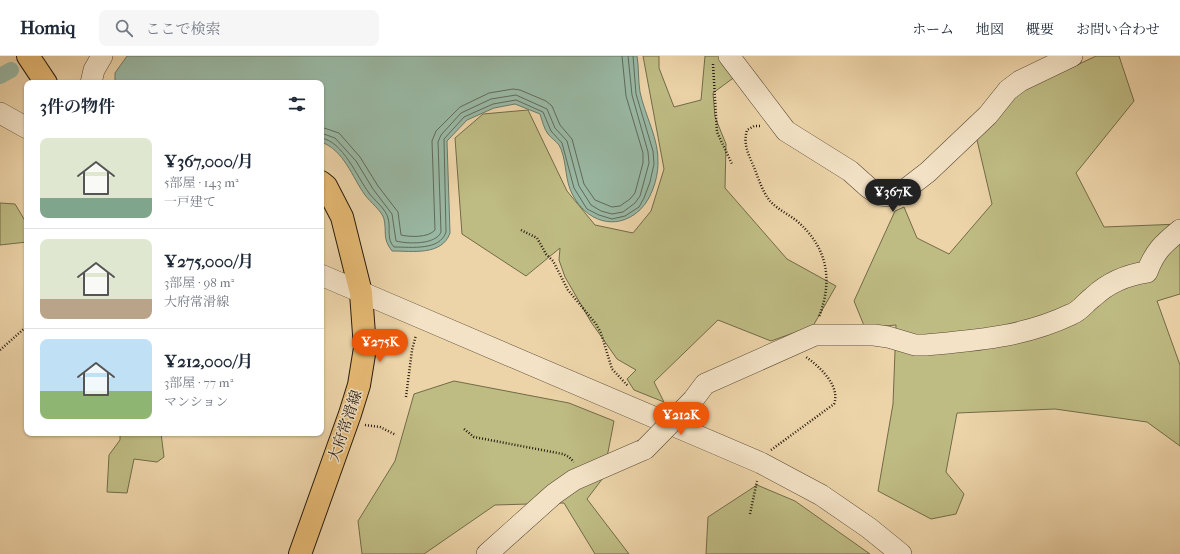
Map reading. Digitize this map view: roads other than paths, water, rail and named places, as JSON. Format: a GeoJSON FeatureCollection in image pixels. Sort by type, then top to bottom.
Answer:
{"type":"FeatureCollection","features":[{"type":"Feature","properties":{"kind":"main road"},"geometry":{"type":"LineString","coordinates":[[28,56],[44,80]]}},
{"type":"Feature","properties":{"kind":"main road","name":"大府常滑線"},"geometry":{"type":"LineString","coordinates":[[300,554],[348,420],[359,385],[365,348],[361,293],[342,217],[324,184]]}},
{"type":"Feature","properties":{"kind":"street"},"geometry":{"type":"LineString","coordinates":[[92,80],[94,70],[102,56]]}},
{"type":"Feature","properties":{"kind":"street"},"geometry":{"type":"LineString","coordinates":[[721,59],[786,131],[850,170],[869,188],[880,195],[890,196],[902,192],[928,172],[988,115],[1008,90],[1020,81],[1072,56]]}},
{"type":"Feature","properties":{"kind":"street"},"geometry":{"type":"LineString","coordinates":[[0,113],[24,126]]}},
{"type":"Feature","properties":{"kind":"street"},"geometry":{"type":"LineString","coordinates":[[487,554],[554,494],[574,480],[645,449],[693,400],[705,384],[815,335],[874,335],[888,337],[915,345],[926,345],[1000,338],[1032,331],[1074,314],[1100,290],[1118,279],[1147,272],[1153,256],[1180,230]]}},
{"type":"Feature","properties":{"kind":"street"},"geometry":{"type":"LineString","coordinates":[[324,276],[761,463],[821,495],[869,528],[901,554]]}},
{"type":"Feature","properties":{"kind":"water"},"geometry":{"type":"Polygon","coordinates":[[[127,56],[637,56],[640,92],[658,154],[657,177],[649,198],[635,214],[616,222],[597,219],[581,207],[575,199],[568,184],[564,161],[559,145],[547,132],[540,114],[515,104],[494,108],[467,120],[447,141],[450,233],[446,240],[440,246],[426,251],[392,251],[386,239],[383,216],[360,188],[342,158],[336,151],[324,144],[324,80],[115,80],[115,73],[127,56]]]}},
{"type":"Feature","properties":{"kind":"waterway"},"geometry":{"type":"LineString","coordinates":[[0,76],[11,70]]}}]}
